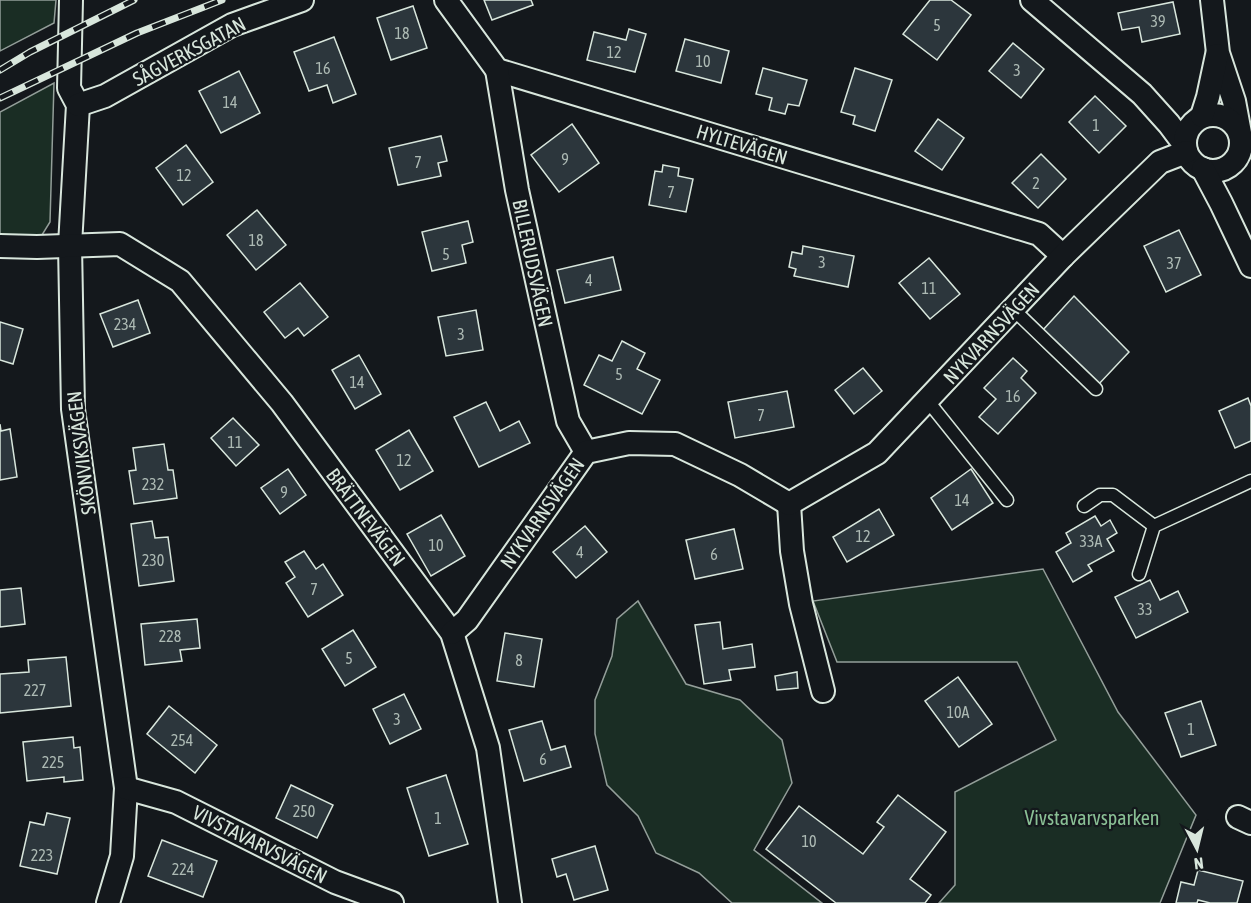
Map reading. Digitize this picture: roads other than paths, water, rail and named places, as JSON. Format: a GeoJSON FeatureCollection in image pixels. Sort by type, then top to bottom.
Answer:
{"type":"FeatureCollection","features":[{"type":"Feature","properties":{"kind":"street","name":"SKÖNVIKSVÄGEN"},"geometry":{"type":"LineString","coordinates":[[71,0],[69,88],[78,105],[70,245],[73,409],[126,788],[122,856],[108,903]]}},
{"type":"Feature","properties":{"kind":"street","name":"SÅGVERKSGATAN"},"geometry":{"type":"LineString","coordinates":[[78,105],[105,96],[232,25],[302,0]]}},
{"type":"Feature","properties":{"kind":"street"},"geometry":{"type":"LineString","coordinates":[[446,0],[497,70]]}},
{"type":"Feature","properties":{"kind":"street"},"geometry":{"type":"LineString","coordinates":[[1032,0],[1142,94],[1185,148],[1194,164],[1210,171],[1220,170],[1233,163]]}},
{"type":"Feature","properties":{"kind":"street"},"geometry":{"type":"LineString","coordinates":[[1212,0],[1218,53],[1234,101],[1242,142],[1221,203]]}},
{"type":"Feature","properties":{"kind":"street"},"geometry":{"type":"LineString","coordinates":[[1199,118],[1209,98],[1218,53]]}},
{"type":"Feature","properties":{"kind":"street","name":"HYLTEVÄGEN"},"geometry":{"type":"LineString","coordinates":[[497,70],[1039,234],[1063,256]]}},
{"type":"Feature","properties":{"kind":"street","name":"BILLERUDSVÄGEN"},"geometry":{"type":"LineString","coordinates":[[497,70],[517,190],[568,421],[586,452]]}},
{"type":"Feature","properties":{"kind":"street"},"geometry":{"type":"LineString","coordinates":[[1142,94],[1174,111],[1199,118]]}},
{"type":"Feature","properties":{"kind":"street"},"geometry":{"type":"LineString","coordinates":[[1185,148],[1185,134],[1189,126],[1199,118],[1212,114],[1221,115],[1230,120],[1240,133]]}},
{"type":"Feature","properties":{"kind":"street","name":"NYKVARNSVÄGEN"},"geometry":{"type":"LineString","coordinates":[[452,633],[467,620],[586,452],[629,443],[675,444],[740,475],[789,504],[877,453],[1063,256],[1160,162],[1185,148]]}},
{"type":"Feature","properties":{"kind":"street"},"geometry":{"type":"LineString","coordinates":[[1203,169],[1251,266]]}},
{"type":"Feature","properties":{"kind":"street","name":"BRÄTTNEVÄGEN"},"geometry":{"type":"LineString","coordinates":[[70,245],[120,244],[180,281],[282,403],[452,633],[488,748],[510,903]]}},
{"type":"Feature","properties":{"kind":"street"},"geometry":{"type":"LineString","coordinates":[[0,246],[70,245]]}},
{"type":"Feature","properties":{"kind":"street"},"geometry":{"type":"LineString","coordinates":[[789,504],[792,551],[801,604],[823,691]]}},
{"type":"Feature","properties":{"kind":"street","name":"VIVSTAVARVSVÄGEN"},"geometry":{"type":"LineString","coordinates":[[126,788],[176,802],[335,882],[392,903]]}},
{"type":"Feature","properties":{"kind":"lane"},"geometry":{"type":"LineString","coordinates":[[1013,309],[1096,389]]}},
{"type":"Feature","properties":{"kind":"lane"},"geometry":{"type":"LineString","coordinates":[[927,400],[1007,500]]}},
{"type":"Feature","properties":{"kind":"lane"},"geometry":{"type":"LineString","coordinates":[[1139,574],[1154,526],[1251,481]]}},
{"type":"Feature","properties":{"kind":"lane"},"geometry":{"type":"LineString","coordinates":[[1084,506],[1100,495],[1113,495],[1154,526]]}},
{"type":"Feature","properties":{"kind":"railway"},"geometry":{"type":"LineString","coordinates":[[0,70],[30,52],[134,0]]}},
{"type":"Feature","properties":{"kind":"railway"},"geometry":{"type":"LineString","coordinates":[[0,98],[137,33],[222,0]]}},
{"type":"Feature","properties":{"kind":"park label","name":"Vivstavarvsparken"},"geometry":{"type":"Point","coordinates":[1092,817]}}]}
